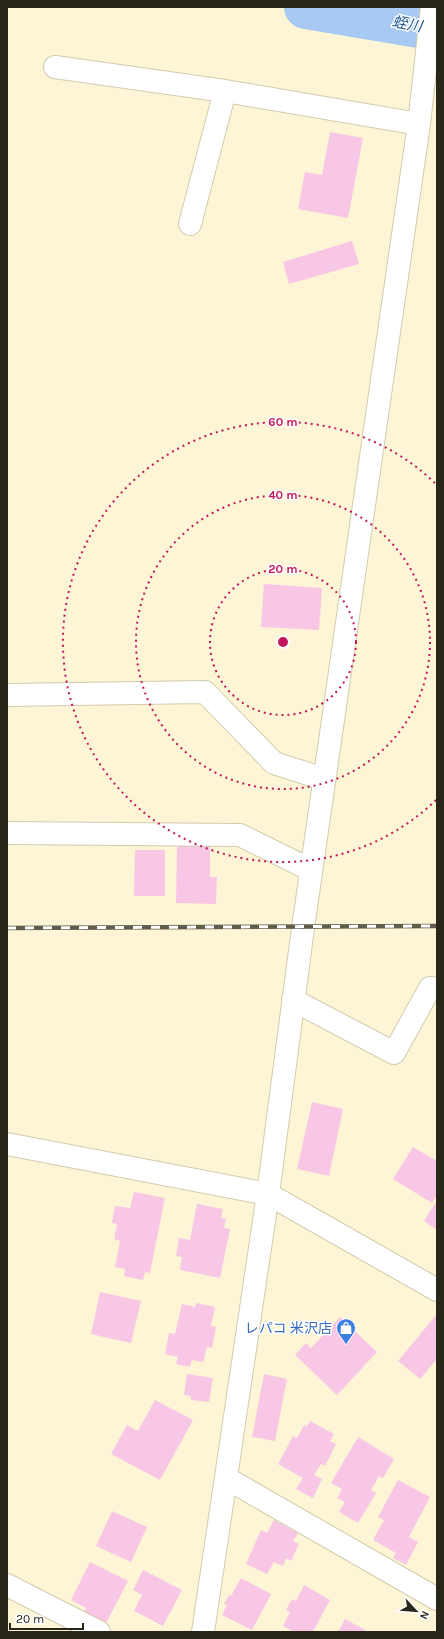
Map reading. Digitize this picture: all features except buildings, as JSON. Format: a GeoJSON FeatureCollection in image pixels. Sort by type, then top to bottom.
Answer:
{"type":"FeatureCollection","features":[{"type":"Feature","properties":{"kind":"street"},"geometry":{"type":"LineString","coordinates":[[204,1632],[268,1194],[311,870],[419,124],[432,10]]}},
{"type":"Feature","properties":{"kind":"street"},"geometry":{"type":"LineString","coordinates":[[55,67],[225,90],[419,124]]}},
{"type":"Feature","properties":{"kind":"street"},"geometry":{"type":"LineString","coordinates":[[190,224],[225,90]]}},
{"type":"Feature","properties":{"kind":"street"},"geometry":{"type":"LineString","coordinates":[[7,695],[205,692],[274,763],[324,779]]}},
{"type":"Feature","properties":{"kind":"street"},"geometry":{"type":"LineString","coordinates":[[7,833],[240,835],[311,870]]}},
{"type":"Feature","properties":{"kind":"street"},"geometry":{"type":"LineString","coordinates":[[293,1000],[394,1053],[430,988],[437,989]]}},
{"type":"Feature","properties":{"kind":"street"},"geometry":{"type":"LineString","coordinates":[[7,1144],[268,1194],[437,1290]]}},
{"type":"Feature","properties":{"kind":"street"},"geometry":{"type":"LineString","coordinates":[[226,1478],[437,1599]]}},
{"type":"Feature","properties":{"kind":"street"},"geometry":{"type":"LineString","coordinates":[[7,1585],[99,1632]]}},
{"type":"Feature","properties":{"kind":"waterway","name":"蛭川"},"geometry":{"type":"LineString","coordinates":[[306,7],[437,29]]}},
{"type":"Feature","properties":{"kind":"railway"},"geometry":{"type":"LineString","coordinates":[[7,928],[437,926]]}},
{"type":"Feature","properties":{"kind":"place","name":"レパコ 米沢店"},"geometry":{"type":"Point","coordinates":[346,1345]}}]}
